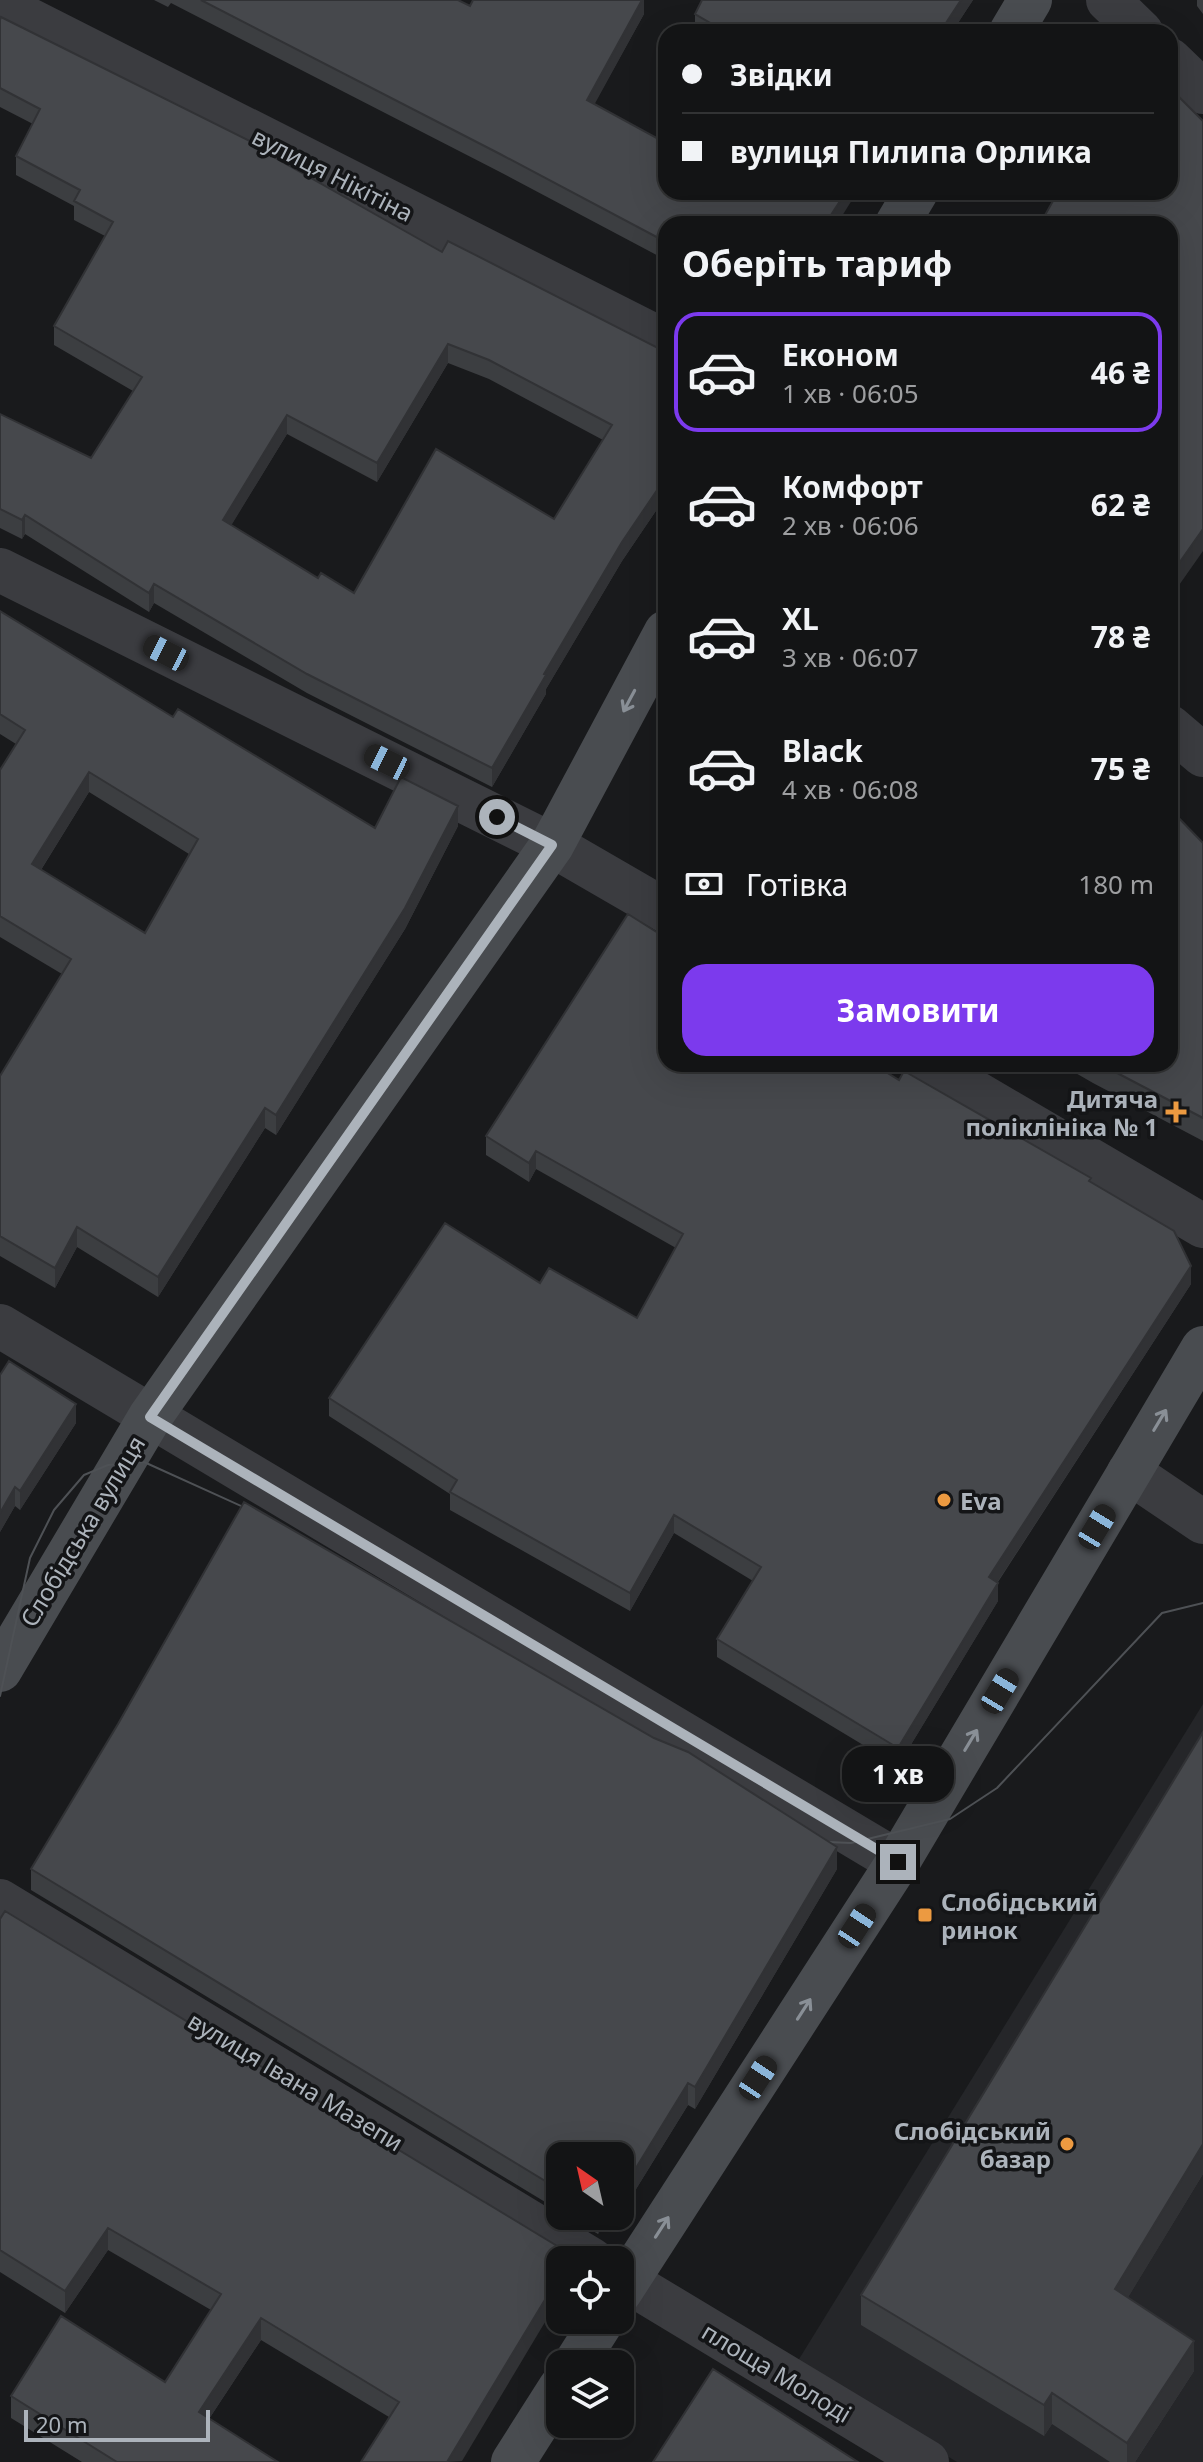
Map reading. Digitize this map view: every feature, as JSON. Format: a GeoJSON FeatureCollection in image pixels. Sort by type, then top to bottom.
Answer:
{"type":"FeatureCollection","features":[{"type":"Feature","properties":{"kind":"main road"},"geometry":{"type":"LineString","coordinates":[[1016,24],[1030,0]]}},
{"type":"Feature","properties":{"kind":"main road","name":"Слобідська вулиця"},"geometry":{"type":"LineString","coordinates":[[0,1670],[150,1417],[552,845],[658,647]]}},
{"type":"Feature","properties":{"kind":"main road"},"geometry":{"type":"LineString","coordinates":[[634,2250],[898,1862],[1203,1348]]}},
{"type":"Feature","properties":{"kind":"main road"},"geometry":{"type":"LineString","coordinates":[[513,2462],[546,2410]]}},
{"type":"Feature","properties":{"kind":"street"},"geometry":{"type":"LineString","coordinates":[[1108,0],[1133,24]]}},
{"type":"Feature","properties":{"kind":"street","name":"вулиця Нікітіна"},"geometry":{"type":"LineString","coordinates":[[0,5],[658,338]]}},
{"type":"Feature","properties":{"kind":"street"},"geometry":{"type":"LineString","coordinates":[[1178,68],[1203,92]]}},
{"type":"Feature","properties":{"kind":"street"},"geometry":{"type":"LineString","coordinates":[[0,570],[552,845],[658,906]]}},
{"type":"Feature","properties":{"kind":"street"},"geometry":{"type":"LineString","coordinates":[[1178,734],[1203,755]]}},
{"type":"Feature","properties":{"kind":"street"},"geometry":{"type":"LineString","coordinates":[[941,1072],[1203,1226]]}},
{"type":"Feature","properties":{"kind":"street"},"geometry":{"type":"LineString","coordinates":[[0,1326],[898,1862]]}},
{"type":"Feature","properties":{"kind":"street"},"geometry":{"type":"LineString","coordinates":[[1129,1472],[1203,1522]]}},
{"type":"Feature","properties":{"kind":"street","name":"вулиця Івана Мазепи"},"geometry":{"type":"LineString","coordinates":[[0,1901],[563,2246]]}},
{"type":"Feature","properties":{"kind":"street","name":"площа Молоді"},"geometry":{"type":"LineString","coordinates":[[634,2289],[927,2462]]}},
{"type":"Feature","properties":{"kind":"shaded area","name":"Слобідський базар"},"geometry":{"type":"Polygon","coordinates":[[[1203,1704],[1203,2462],[957,2462],[796,2364],[1203,1704]]]}},
{"type":"Feature","properties":{"kind":"building"},"geometry":{"type":"Polygon","coordinates":[[[201,0],[458,0],[470,6],[473,0],[642,0],[587,100],[658,139],[658,200],[841,200],[830,216],[658,216],[658,238],[201,0]]]}},
{"type":"Feature","properties":{"kind":"building"},"geometry":{"type":"Polygon","coordinates":[[[702,0],[961,0],[945,24],[712,24],[695,14],[702,0]]]}},
{"type":"Feature","properties":{"kind":"building"},"geometry":{"type":"Polygon","coordinates":[[[1,17],[266,149],[265,152],[442,252],[448,241],[658,348],[658,489],[622,542],[492,768],[307,674],[154,584],[149,593],[25,515],[22,520],[0,509],[0,414],[91,458],[142,377],[54,326],[113,222],[74,201],[80,190],[16,156],[40,109],[0,88],[1,17]],[[448,344],[377,463],[287,415],[223,520],[318,578],[321,573],[354,593],[436,449],[554,519],[612,425],[489,360],[448,344]]]}},
{"type":"Feature","properties":{"kind":"building"},"geometry":{"type":"Polygon","coordinates":[[[1178,96],[1203,121],[1203,529],[1178,565],[1178,216],[1044,216],[1054,200],[1178,200],[1178,96]]]}},
{"type":"Feature","properties":{"kind":"building"},"geometry":{"type":"Polygon","coordinates":[[[0,611],[173,717],[178,709],[375,828],[401,777],[458,806],[405,908],[276,1115],[265,1108],[158,1277],[77,1227],[55,1268],[0,1236],[0,1076],[71,959],[0,916],[0,770],[25,730],[0,714],[0,611]],[[89,772],[32,864],[145,933],[198,839],[89,772]]]}},
{"type":"Feature","properties":{"kind":"building"},"geometry":{"type":"Polygon","coordinates":[[[1178,817],[1203,843],[1203,1118],[1115,1072],[1178,1072],[1178,817]]]}},
{"type":"Feature","properties":{"kind":"building"},"geometry":{"type":"Polygon","coordinates":[[[628,914],[658,933],[658,1072],[886,1072],[899,1080],[906,1072],[1091,1178],[1089,1181],[1174,1231],[1191,1266],[989,1577],[998,1583],[898,1748],[717,1639],[761,1567],[674,1515],[630,1593],[450,1492],[457,1480],[329,1398],[445,1223],[540,1283],[549,1268],[637,1318],[683,1234],[536,1151],[529,1163],[486,1136],[628,914]]]}},
{"type":"Feature","properties":{"kind":"building"},"geometry":{"type":"Polygon","coordinates":[[[9,1361],[76,1404],[20,1491],[15,1487],[0,1513],[0,1375],[9,1361]]]}},
{"type":"Feature","properties":{"kind":"building"},"geometry":{"type":"Polygon","coordinates":[[[244,1502],[654,1738],[688,1752],[837,1847],[695,2087],[688,2083],[634,2171],[634,2142],[546,2142],[546,2182],[31,1869],[118,1724],[244,1502]]]}},
{"type":"Feature","properties":{"kind":"building","name":"Слобідський базар"},"geometry":{"type":"Polygon","coordinates":[[[1203,1732],[1203,2144],[1115,2289],[1194,2341],[1127,2443],[1052,2393],[1044,2405],[861,2295],[1203,1732]]]}},
{"type":"Feature","properties":{"kind":"building"},"geometry":{"type":"Polygon","coordinates":[[[5,1911],[557,2246],[546,2246],[546,2298],[447,2462],[361,2462],[399,2402],[261,2318],[199,2412],[278,2462],[117,2462],[11,2396],[61,2316],[165,2382],[221,2294],[108,2228],[65,2291],[0,2250],[0,1919],[5,1911]]]}},
{"type":"Feature","properties":{"kind":"building"},"geometry":{"type":"Polygon","coordinates":[[[713,2369],[858,2462],[653,2462],[713,2369]]]}},
{"type":"Feature","properties":{"kind":"tram line"},"geometry":{"type":"LineString","coordinates":[[0,1696],[30,1558],[54,1510],[84,1475],[108,1465],[144,1462],[261,1515]]}},
{"type":"Feature","properties":{"kind":"tram line"},"geometry":{"type":"LineString","coordinates":[[806,1841],[851,1843],[950,1819],[997,1788],[1162,1613],[1203,1603]]}},
{"type":"Feature","properties":{"kind":"place","name":"Дитяча поліклініка № 1"},"geometry":{"type":"Point","coordinates":[1176,1112]}},
{"type":"Feature","properties":{"kind":"place","name":"Eva"},"geometry":{"type":"Point","coordinates":[944,1500]}},
{"type":"Feature","properties":{"kind":"place","name":"Слобідський ринок"},"geometry":{"type":"Point","coordinates":[925,1915]}},
{"type":"Feature","properties":{"kind":"place","name":"Слобідський базар"},"geometry":{"type":"Point","coordinates":[1067,2144]}},
{"type":"Feature","properties":{"kind":"route"},"geometry":{"type":"LineString","coordinates":[[497,817],[552,845],[150,1417],[898,1862]]}}]}
